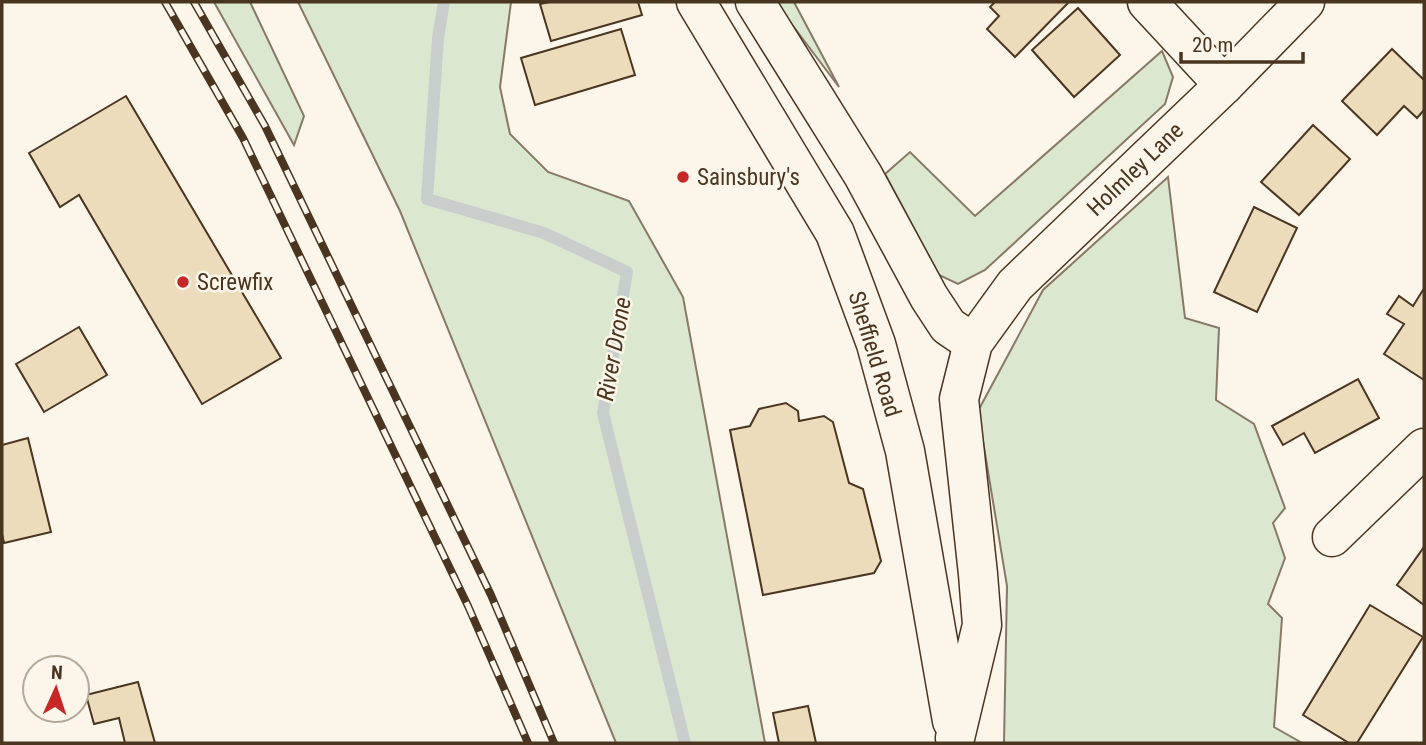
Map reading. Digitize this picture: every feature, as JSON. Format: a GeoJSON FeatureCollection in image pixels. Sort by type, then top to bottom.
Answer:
{"type":"FeatureCollection","features":[{"type":"Feature","properties":{"kind":"main road","name":"Sheffield Road"},"geometry":{"type":"LineString","coordinates":[[696,2],[835,233],[876,344],[905,451],[956,741]]}},
{"type":"Feature","properties":{"kind":"main road"},"geometry":{"type":"LineString","coordinates":[[755,2],[863,175],[929,297],[948,326],[973,343]]}},
{"type":"Feature","properties":{"kind":"main road"},"geometry":{"type":"LineString","coordinates":[[1147,2],[1224,85]]}},
{"type":"Feature","properties":{"kind":"main road","name":"Holmley Lane"},"geometry":{"type":"LineString","coordinates":[[956,741],[982,625],[959,399],[973,343],[1014,285],[1224,85],[1305,2]]}},
{"type":"Feature","properties":{"kind":"main road"},"geometry":{"type":"LineString","coordinates":[[1332,537],[1424,448]]}},
{"type":"Feature","properties":{"kind":"green space"},"geometry":{"type":"Polygon","coordinates":[[[214,2],[250,2],[304,116],[294,145],[214,2]]]}},
{"type":"Feature","properties":{"kind":"green space"},"geometry":{"type":"Polygon","coordinates":[[[298,2],[511,2],[500,87],[510,134],[548,172],[629,201],[683,297],[765,743],[616,743],[400,211],[298,2]]]}},
{"type":"Feature","properties":{"kind":"green space"},"geometry":{"type":"Polygon","coordinates":[[[775,2],[794,2],[839,87],[775,2]]]}},
{"type":"Feature","properties":{"kind":"green space"},"geometry":{"type":"Polygon","coordinates":[[[1162,51],[1173,77],[1165,104],[985,270],[958,284],[939,275],[885,174],[910,152],[975,216],[1162,51]]]}},
{"type":"Feature","properties":{"kind":"green space"},"geometry":{"type":"Polygon","coordinates":[[[1168,177],[1185,318],[1219,328],[1216,400],[1254,424],[1285,508],[1273,523],[1285,558],[1268,604],[1282,618],[1274,727],[1302,743],[1004,743],[1007,586],[978,411],[1043,290],[1168,177]]]}},
{"type":"Feature","properties":{"kind":"building"},"geometry":{"type":"Polygon","coordinates":[[[638,2],[642,15],[551,41],[540,4],[638,2]]]}},
{"type":"Feature","properties":{"kind":"building"},"geometry":{"type":"Polygon","coordinates":[[[995,2],[1069,2],[1015,57],[987,29],[999,16],[990,7],[995,2]]]}},
{"type":"Feature","properties":{"kind":"building"},"geometry":{"type":"Polygon","coordinates":[[[1078,8],[1120,55],[1074,97],[1032,50],[1078,8]]]}},
{"type":"Feature","properties":{"kind":"building"},"geometry":{"type":"Polygon","coordinates":[[[621,29],[635,75],[535,105],[521,58],[621,29]]]}},
{"type":"Feature","properties":{"kind":"building"},"geometry":{"type":"Polygon","coordinates":[[[1392,49],[1424,80],[1424,110],[1417,118],[1404,106],[1377,135],[1342,101],[1392,49]]]}},
{"type":"Feature","properties":{"kind":"building","name":"Screwfix"},"geometry":{"type":"Polygon","coordinates":[[[126,96],[281,358],[202,404],[79,195],[60,207],[29,153],[126,96]]]}},
{"type":"Feature","properties":{"kind":"building"},"geometry":{"type":"Polygon","coordinates":[[[1313,125],[1350,159],[1299,215],[1261,182],[1313,125]]]}},
{"type":"Feature","properties":{"kind":"building"},"geometry":{"type":"Polygon","coordinates":[[[1254,207],[1297,228],[1257,312],[1214,292],[1254,207]]]}},
{"type":"Feature","properties":{"kind":"building"},"geometry":{"type":"Polygon","coordinates":[[[1423,290],[1424,380],[1384,354],[1404,324],[1387,314],[1399,296],[1413,306],[1423,290]]]}},
{"type":"Feature","properties":{"kind":"building"},"geometry":{"type":"Polygon","coordinates":[[[79,327],[107,375],[44,412],[16,364],[79,327]]]}},
{"type":"Feature","properties":{"kind":"building"},"geometry":{"type":"Polygon","coordinates":[[[1358,379],[1379,418],[1315,453],[1304,433],[1283,445],[1272,426],[1358,379]]]}},
{"type":"Feature","properties":{"kind":"building"},"geometry":{"type":"Polygon","coordinates":[[[786,403],[798,411],[799,421],[824,416],[833,422],[849,483],[863,489],[881,561],[874,573],[763,595],[730,430],[750,426],[759,409],[786,403]]]}},
{"type":"Feature","properties":{"kind":"building"},"geometry":{"type":"Polygon","coordinates":[[[28,438],[51,532],[4,543],[2,445],[28,438]]]}},
{"type":"Feature","properties":{"kind":"building"},"geometry":{"type":"Polygon","coordinates":[[[1424,547],[1424,605],[1397,585],[1424,547]]]}},
{"type":"Feature","properties":{"kind":"building"},"geometry":{"type":"Polygon","coordinates":[[[1370,605],[1423,637],[1357,743],[1349,743],[1303,715],[1370,605]]]}},
{"type":"Feature","properties":{"kind":"building"},"geometry":{"type":"Polygon","coordinates":[[[138,682],[155,743],[125,743],[119,718],[94,724],[91,694],[138,682]]]}},
{"type":"Feature","properties":{"kind":"building"},"geometry":{"type":"Polygon","coordinates":[[[808,706],[816,743],[779,743],[773,713],[808,706]]]}},
{"type":"Feature","properties":{"kind":"waterway","name":"River Drone"},"geometry":{"type":"LineString","coordinates":[[444,2],[438,38],[427,199],[544,233],[627,272],[603,413],[685,743]]}},
{"type":"Feature","properties":{"kind":"railway"},"geometry":{"type":"LineString","coordinates":[[165,2],[243,138],[468,606],[528,743]]}},
{"type":"Feature","properties":{"kind":"railway"},"geometry":{"type":"LineString","coordinates":[[194,2],[265,126],[491,595],[554,743]]}},
{"type":"Feature","properties":{"kind":"place","name":"Sainsbury's"},"geometry":{"type":"Point","coordinates":[683,177]}},
{"type":"Feature","properties":{"kind":"place","name":"Screwfix"},"geometry":{"type":"Point","coordinates":[183,282]}}]}
